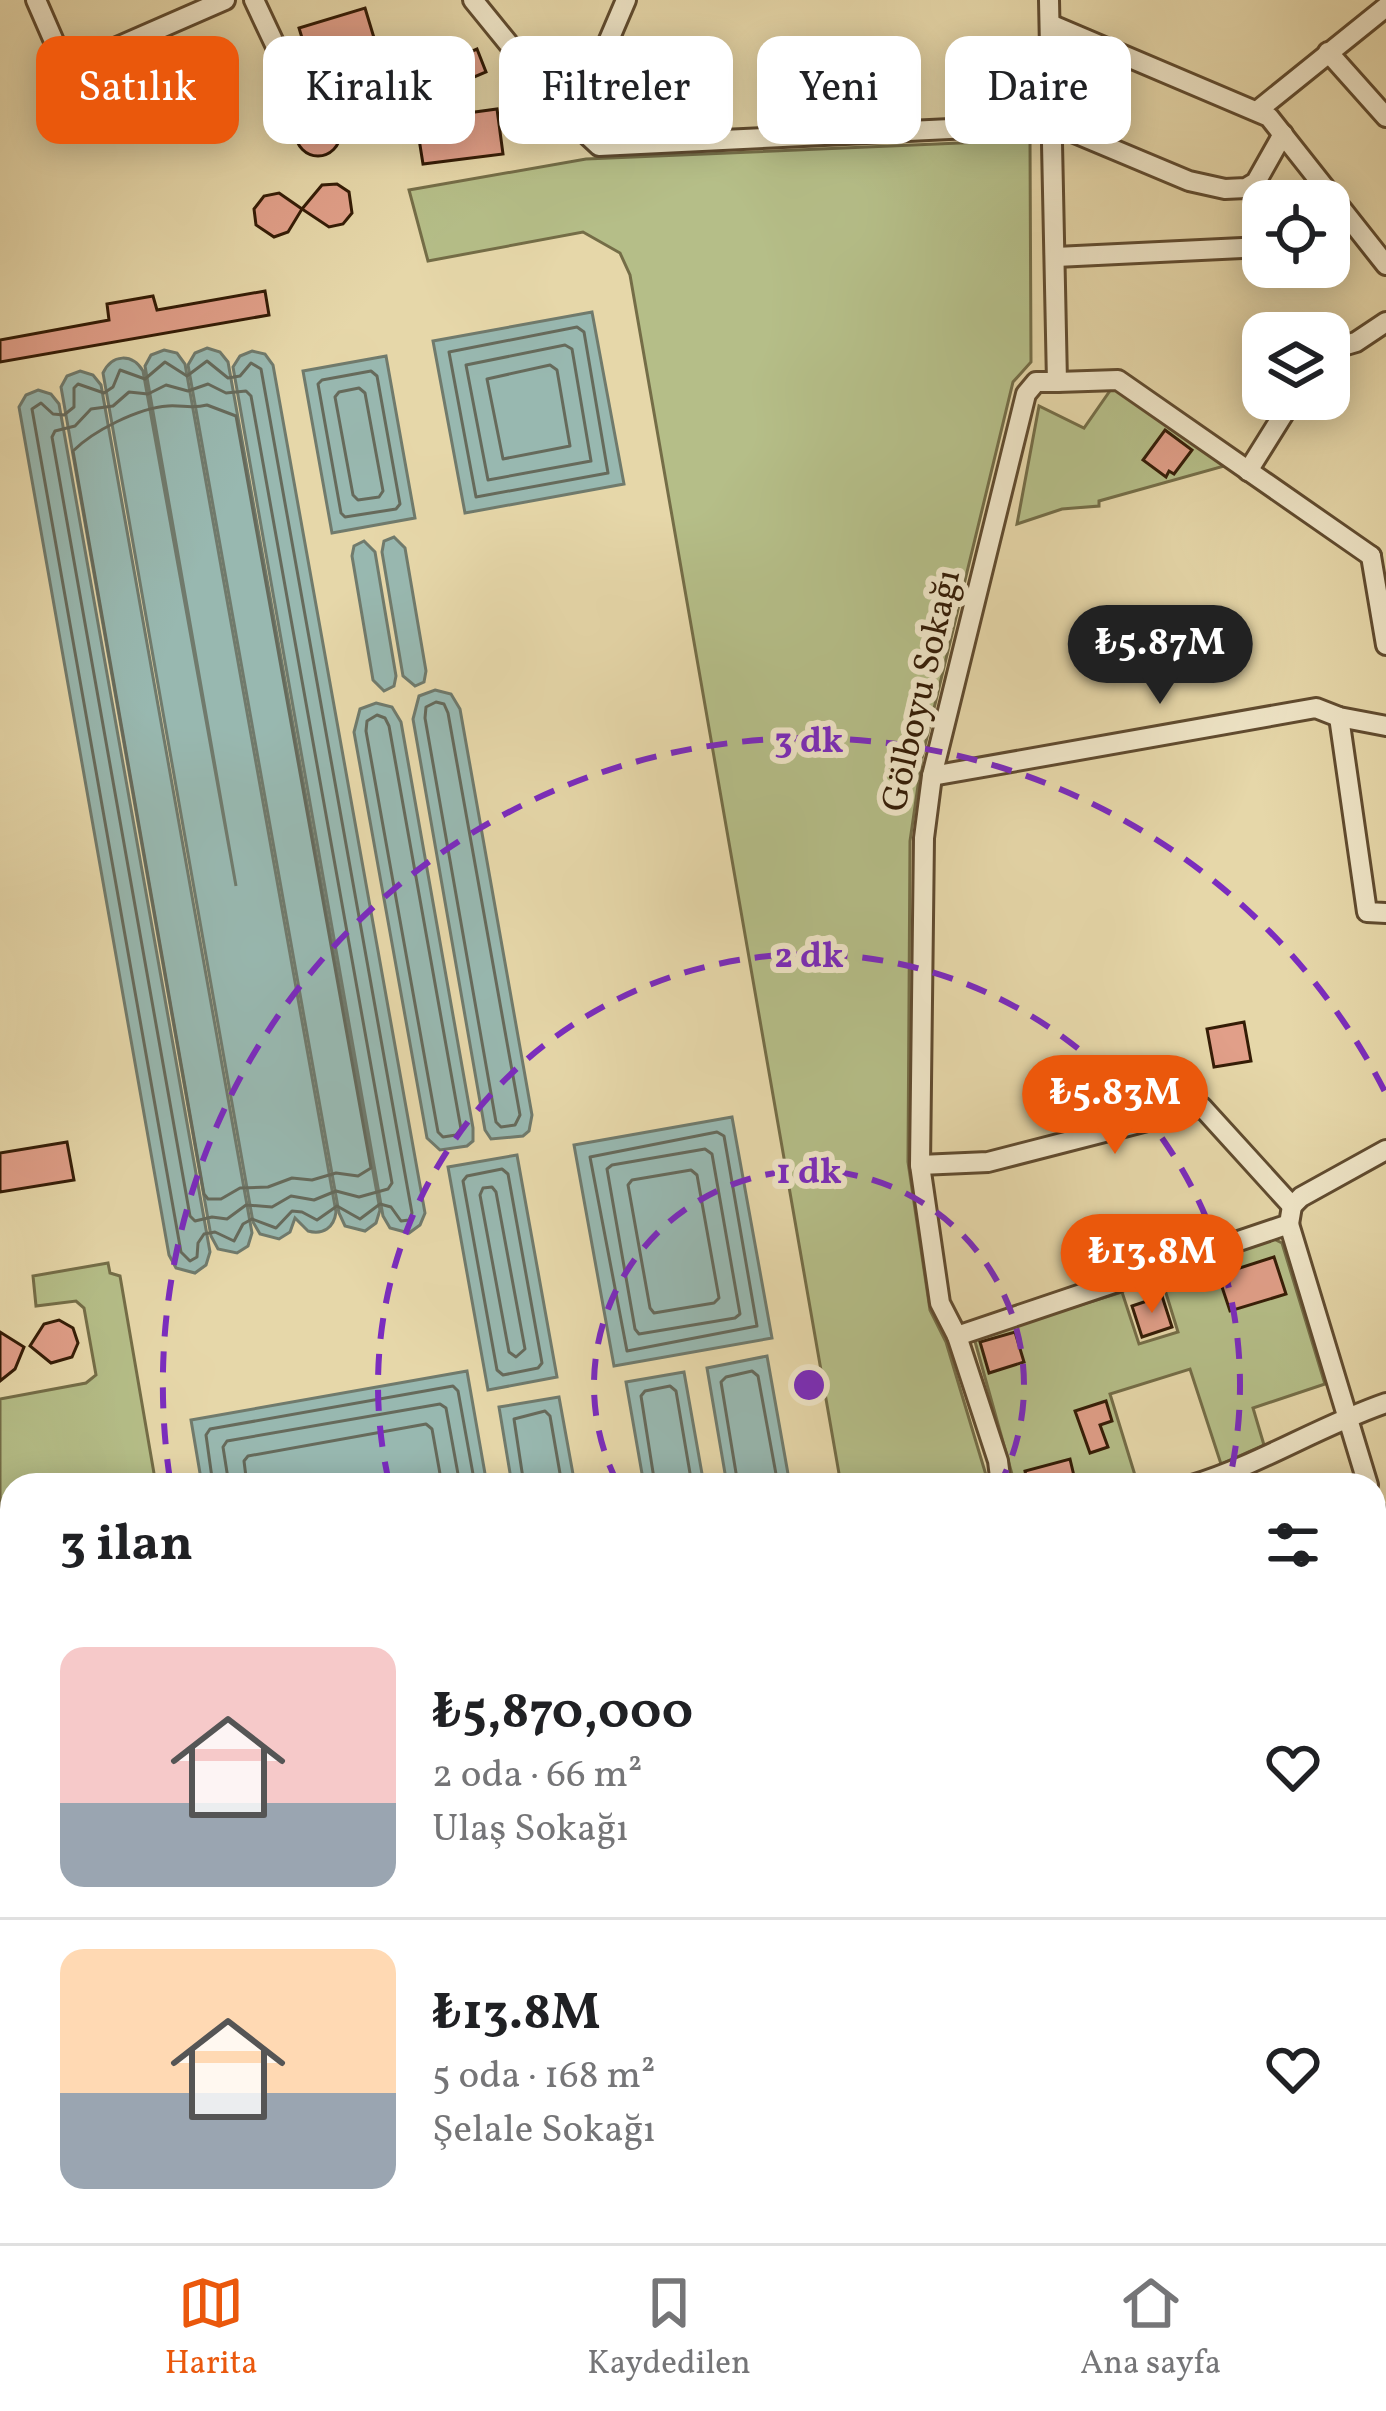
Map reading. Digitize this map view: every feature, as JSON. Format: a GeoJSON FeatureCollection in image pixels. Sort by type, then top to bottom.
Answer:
{"type":"FeatureCollection","features":[{"type":"Feature","properties":{"kind":"street"},"geometry":{"type":"LineString","coordinates":[[36,0],[63,62],[76,64],[225,0]]}},
{"type":"Feature","properties":{"kind":"street"},"geometry":{"type":"LineString","coordinates":[[254,0],[271,36]]}},
{"type":"Feature","properties":{"kind":"street"},"geometry":{"type":"LineString","coordinates":[[473,0],[502,36]]}},
{"type":"Feature","properties":{"kind":"street"},"geometry":{"type":"LineString","coordinates":[[611,36],[626,0]]}},
{"type":"Feature","properties":{"kind":"street"},"geometry":{"type":"LineString","coordinates":[[1048,0],[1050,36]]}},
{"type":"Feature","properties":{"kind":"street"},"geometry":{"type":"LineString","coordinates":[[1257,111],[1386,7]]}},
{"type":"Feature","properties":{"kind":"street"},"geometry":{"type":"LineString","coordinates":[[1050,24],[1269,117],[1386,265]]}},
{"type":"Feature","properties":{"kind":"street"},"geometry":{"type":"LineString","coordinates":[[1328,52],[1386,117]]}},
{"type":"Feature","properties":{"kind":"street"},"geometry":{"type":"LineString","coordinates":[[733,139],[945,129]]}},
{"type":"Feature","properties":{"kind":"street"},"geometry":{"type":"LineString","coordinates":[[1101,144],[1189,181],[1246,188],[1256,182],[1283,134]]}},
{"type":"Feature","properties":{"kind":"street"},"geometry":{"type":"LineString","coordinates":[[596,144],[639,144]]}},
{"type":"Feature","properties":{"kind":"street"},"geometry":{"type":"LineString","coordinates":[[1054,144],[1057,382],[1118,380],[1371,556],[1386,645]]}},
{"type":"Feature","properties":{"kind":"street"},"geometry":{"type":"LineString","coordinates":[[1057,257],[1242,248]]}},
{"type":"Feature","properties":{"kind":"street"},"geometry":{"type":"LineString","coordinates":[[1350,344],[1386,322]]}},
{"type":"Feature","properties":{"kind":"street","name":"Gölboyu Sokağı"},"geometry":{"type":"LineString","coordinates":[[1000,1473],[957,1336],[940,1303],[920,1165],[924,838],[932,776],[1026,394],[1036,382],[1057,382]]}},
{"type":"Feature","properties":{"kind":"street"},"geometry":{"type":"LineString","coordinates":[[1248,471],[1280,420]]}},
{"type":"Feature","properties":{"kind":"street"},"geometry":{"type":"LineString","coordinates":[[1371,556],[1386,542]]}},
{"type":"Feature","properties":{"kind":"street"},"geometry":{"type":"LineString","coordinates":[[932,776],[1316,708],[1386,726]]}},
{"type":"Feature","properties":{"kind":"street"},"geometry":{"type":"LineString","coordinates":[[1339,717],[1377,912]]}},
{"type":"Feature","properties":{"kind":"street"},"geometry":{"type":"LineString","coordinates":[[920,1165],[988,1162],[1202,1108],[1290,1215],[1365,1473]]}},
{"type":"Feature","properties":{"kind":"street"},"geometry":{"type":"LineString","coordinates":[[957,1336],[1290,1215],[1301,1197],[1386,1150]]}},
{"type":"Feature","properties":{"kind":"street"},"geometry":{"type":"LineString","coordinates":[[1232,1473],[1386,1403]]}},
{"type":"Feature","properties":{"kind":"green space"},"geometry":{"type":"Polygon","coordinates":[[[1030,144],[1031,362],[1013,382],[922,758],[910,841],[908,1162],[930,1310],[946,1342],[985,1473],[839,1473],[630,275],[620,253],[583,232],[428,261],[409,190],[586,159],[1030,144]]]}},
{"type":"Feature","properties":{"kind":"green space"},"geometry":{"type":"Polygon","coordinates":[[[1114,385],[1228,465],[1099,501],[1099,506],[1062,509],[1017,524],[1039,406],[1084,428],[1114,385]]]}},
{"type":"Feature","properties":{"kind":"green space"},"geometry":{"type":"Polygon","coordinates":[[[1270,1237],[1282,1243],[1325,1384],[1253,1408],[1264,1445],[1221,1464],[1190,1369],[1110,1394],[1134,1473],[1012,1473],[974,1338],[1122,1292],[1139,1344],[1178,1332],[1161,1277],[1270,1237]]]}},
{"type":"Feature","properties":{"kind":"green space"},"geometry":{"type":"Polygon","coordinates":[[[108,1263],[110,1273],[120,1276],[154,1473],[0,1473],[0,1399],[86,1383],[96,1375],[84,1308],[76,1301],[36,1306],[33,1276],[108,1263]]]}},
{"type":"Feature","properties":{"kind":"water"},"geometry":{"type":"Polygon","coordinates":[[[592,312],[624,484],[465,513],[433,341],[592,312]]]}},
{"type":"Feature","properties":{"kind":"water"},"geometry":{"type":"Polygon","coordinates":[[[207,348],[220,352],[228,362],[380,1210],[376,1223],[365,1231],[345,1226],[339,1213],[188,365],[195,353],[207,348]]]}},
{"type":"Feature","properties":{"kind":"water"},"geometry":{"type":"Polygon","coordinates":[[[164,350],[177,353],[185,364],[336,1212],[330,1226],[318,1232],[308,1231],[295,1218],[290,1232],[279,1239],[260,1234],[253,1222],[103,373],[122,358],[143,371],[236,886],[145,366],[151,355],[164,350]]]}},
{"type":"Feature","properties":{"kind":"water"},"geometry":{"type":"Polygon","coordinates":[[[252,351],[265,354],[273,365],[425,1213],[409,1233],[390,1228],[383,1216],[233,367],[240,356],[252,351]]]}},
{"type":"Feature","properties":{"kind":"water"},"geometry":{"type":"Polygon","coordinates":[[[386,356],[415,518],[332,533],[303,371],[386,356]]]}},
{"type":"Feature","properties":{"kind":"water"},"geometry":{"type":"Polygon","coordinates":[[[80,371],[93,375],[101,385],[252,1233],[248,1246],[237,1253],[218,1249],[211,1236],[61,387],[67,376],[80,371]]]}},
{"type":"Feature","properties":{"kind":"water"},"geometry":{"type":"Polygon","coordinates":[[[38,390],[51,394],[59,404],[210,1252],[206,1265],[195,1273],[176,1268],[169,1255],[19,407],[26,395],[38,390]]]}},
{"type":"Feature","properties":{"kind":"water"},"geometry":{"type":"Polygon","coordinates":[[[394,537],[405,548],[426,671],[424,682],[415,686],[403,676],[382,552],[384,541],[394,537]]]}},
{"type":"Feature","properties":{"kind":"water"},"geometry":{"type":"Polygon","coordinates":[[[364,541],[375,552],[396,676],[394,686],[384,691],[373,680],[352,556],[354,546],[364,541]]]}},
{"type":"Feature","properties":{"kind":"water"},"geometry":{"type":"Polygon","coordinates":[[[435,690],[451,694],[460,709],[532,1115],[523,1136],[491,1139],[485,1130],[413,719],[419,696],[435,690]]]}},
{"type":"Feature","properties":{"kind":"water"},"geometry":{"type":"Polygon","coordinates":[[[376,703],[392,707],[401,722],[473,1128],[473,1141],[467,1146],[440,1150],[427,1138],[354,732],[360,709],[376,703]]]}},
{"type":"Feature","properties":{"kind":"water"},"geometry":{"type":"Polygon","coordinates":[[[732,1117],[772,1338],[614,1366],[574,1145],[732,1117]]]}},
{"type":"Feature","properties":{"kind":"water"},"geometry":{"type":"Polygon","coordinates":[[[517,1155],[557,1377],[488,1390],[448,1167],[517,1155]]]}},
{"type":"Feature","properties":{"kind":"water"},"geometry":{"type":"Polygon","coordinates":[[[767,1356],[788,1473],[725,1473],[707,1368],[767,1356]]]}},
{"type":"Feature","properties":{"kind":"water"},"geometry":{"type":"Polygon","coordinates":[[[467,1371],[485,1473],[200,1473],[191,1420],[467,1371]]]}},
{"type":"Feature","properties":{"kind":"water"},"geometry":{"type":"Polygon","coordinates":[[[684,1372],[702,1473],[642,1473],[626,1382],[684,1372]]]}},
{"type":"Feature","properties":{"kind":"water"},"geometry":{"type":"Polygon","coordinates":[[[559,1397],[573,1473],[510,1473],[499,1407],[559,1397]]]}},
{"type":"Feature","properties":{"kind":"building"},"geometry":{"type":"Polygon","coordinates":[[[365,8],[373,36],[301,36],[299,28],[365,8]]]}},
{"type":"Feature","properties":{"kind":"building"},"geometry":{"type":"Polygon","coordinates":[[[475,50],[486,72],[475,77],[475,50]]]}},
{"type":"Feature","properties":{"kind":"building"},"geometry":{"type":"Polygon","coordinates":[[[497,109],[503,154],[423,164],[420,144],[475,144],[475,112],[497,109]]]}},
{"type":"Feature","properties":{"kind":"building"},"geometry":{"type":"Polygon","coordinates":[[[299,144],[337,144],[318,156],[299,144]]]}},
{"type":"Feature","properties":{"kind":"building"},"geometry":{"type":"Polygon","coordinates":[[[337,184],[349,192],[352,213],[343,224],[329,227],[302,209],[322,185],[337,184]]]}},
{"type":"Feature","properties":{"kind":"building"},"geometry":{"type":"Polygon","coordinates":[[[279,193],[302,209],[288,232],[274,237],[256,225],[254,209],[264,196],[279,193]]]}},
{"type":"Feature","properties":{"kind":"building"},"geometry":{"type":"Polygon","coordinates":[[[265,291],[269,315],[0,362],[0,340],[109,320],[107,304],[153,296],[157,310],[265,291]]]}},
{"type":"Feature","properties":{"kind":"building"},"geometry":{"type":"Polygon","coordinates":[[[1165,430],[1192,450],[1174,474],[1169,471],[1166,477],[1143,460],[1165,430]]]}},
{"type":"Feature","properties":{"kind":"building"},"geometry":{"type":"Polygon","coordinates":[[[1244,1022],[1251,1061],[1214,1067],[1207,1029],[1244,1022]]]}},
{"type":"Feature","properties":{"kind":"building"},"geometry":{"type":"Polygon","coordinates":[[[67,1142],[74,1180],[0,1192],[0,1153],[67,1142]]]}},
{"type":"Feature","properties":{"kind":"building"},"geometry":{"type":"Polygon","coordinates":[[[1274,1257],[1286,1294],[1230,1311],[1218,1275],[1274,1257]]]}},
{"type":"Feature","properties":{"kind":"building"},"geometry":{"type":"Polygon","coordinates":[[[1162,1296],[1172,1327],[1142,1337],[1132,1306],[1162,1296]]]}},
{"type":"Feature","properties":{"kind":"building"},"geometry":{"type":"Polygon","coordinates":[[[59,1320],[73,1328],[78,1343],[72,1357],[51,1363],[30,1346],[44,1324],[59,1320]]]}},
{"type":"Feature","properties":{"kind":"building"},"geometry":{"type":"Polygon","coordinates":[[[0,1332],[24,1347],[15,1369],[0,1381],[0,1332]]]}},
{"type":"Feature","properties":{"kind":"building"},"geometry":{"type":"Polygon","coordinates":[[[1015,1332],[1024,1362],[989,1373],[980,1342],[1015,1332]]]}},
{"type":"Feature","properties":{"kind":"building"},"geometry":{"type":"Polygon","coordinates":[[[1106,1401],[1112,1421],[1100,1425],[1108,1447],[1090,1453],[1075,1411],[1106,1401]]]}},
{"type":"Feature","properties":{"kind":"building"},"geometry":{"type":"Polygon","coordinates":[[[1070,1459],[1073,1473],[1025,1473],[1070,1459]]]}}]}
